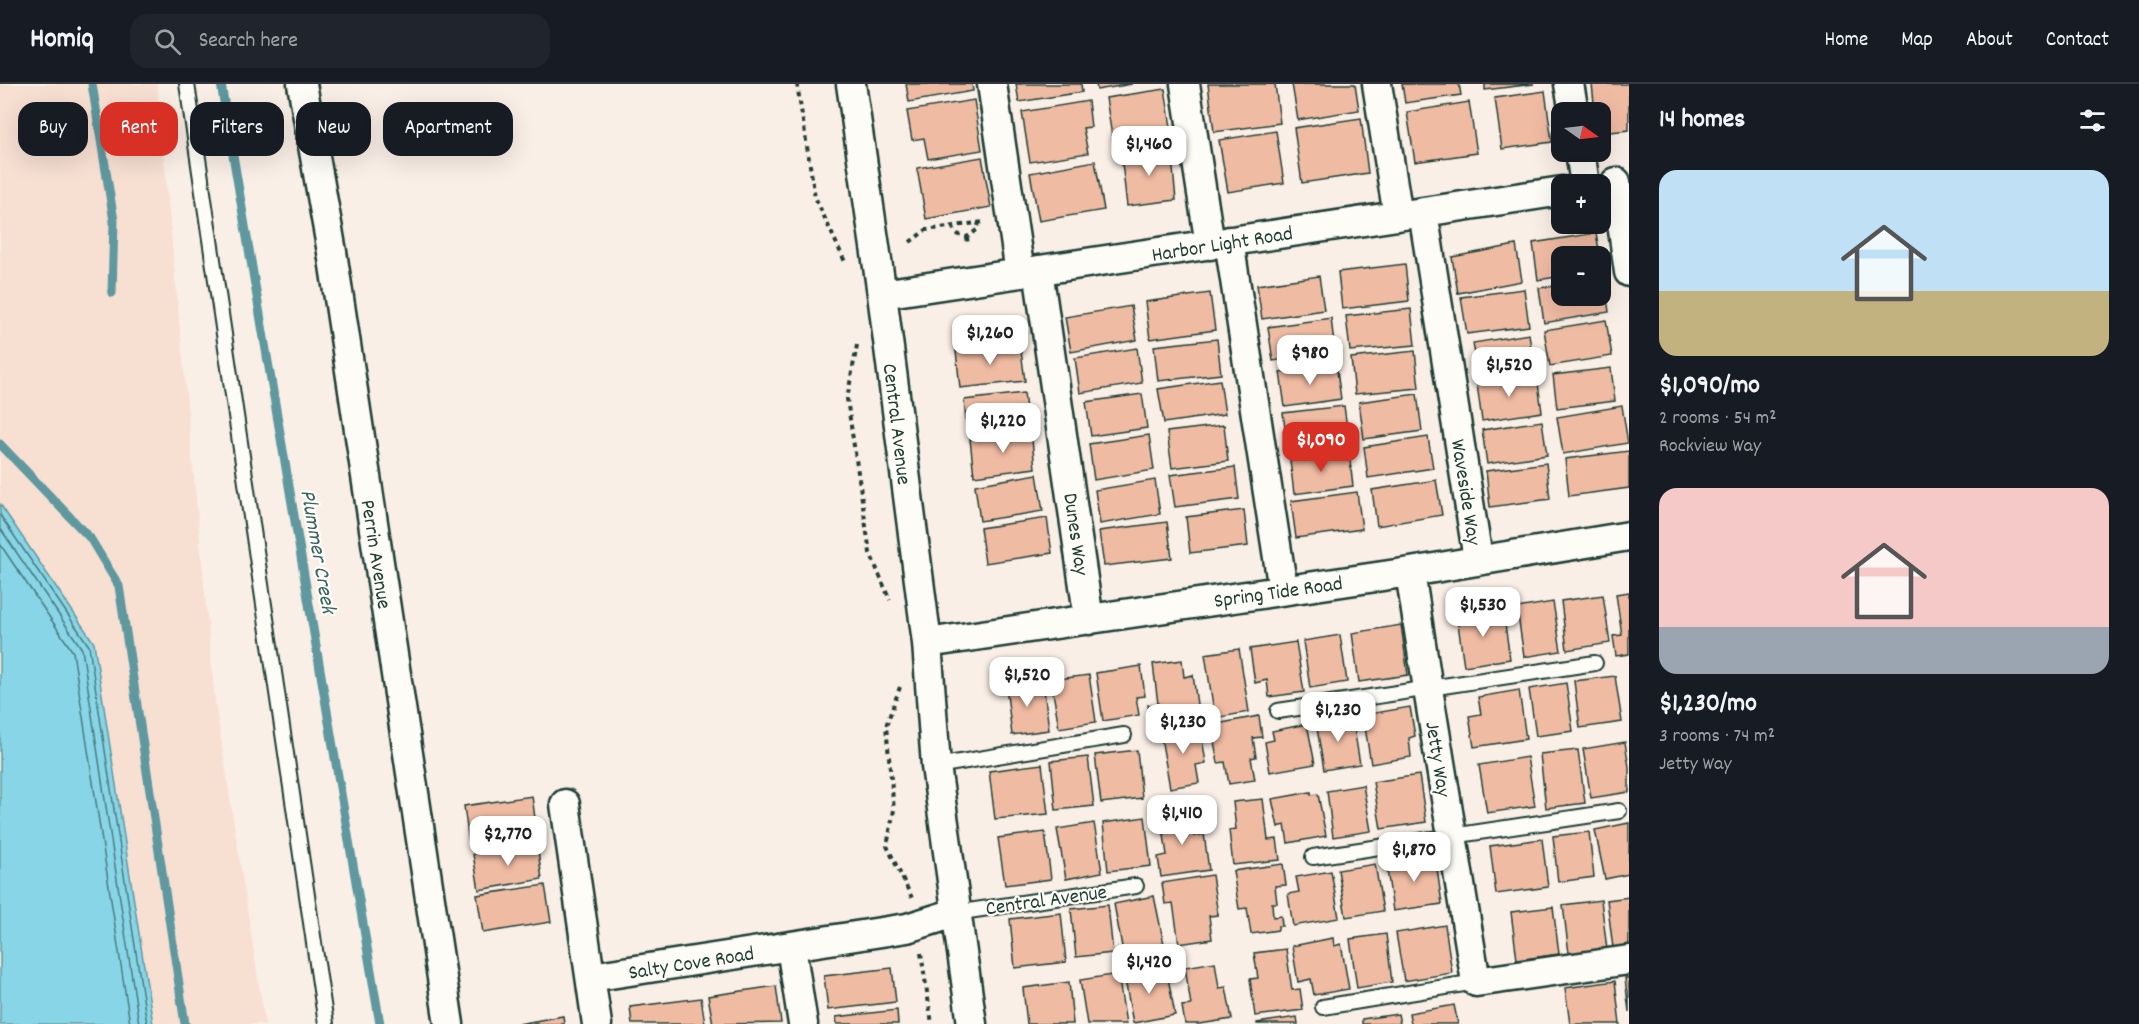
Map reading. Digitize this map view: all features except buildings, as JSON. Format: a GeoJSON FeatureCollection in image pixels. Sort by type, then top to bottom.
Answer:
{"type":"FeatureCollection","features":[{"type":"Feature","properties":{"kind":"street","name":"Perrin Avenue"},"geometry":{"type":"LineString","coordinates":[[302,84],[332,252],[449,1024]]}},
{"type":"Feature","properties":{"kind":"street","name":"Central Avenue"},"geometry":{"type":"LineString","coordinates":[[851,84],[882,294],[927,644],[936,766],[972,1024]]}},
{"type":"Feature","properties":{"kind":"street","name":"Dunes Way"},"geometry":{"type":"LineString","coordinates":[[992,84],[1029,272],[1089,620]]}},
{"type":"Feature","properties":{"kind":"street"},"geometry":{"type":"LineString","coordinates":[[1185,84],[1219,243],[1283,590]]}},
{"type":"Feature","properties":{"kind":"street","name":"Waveside Way"},"geometry":{"type":"LineString","coordinates":[[1377,84],[1411,214],[1478,559]]}},
{"type":"Feature","properties":{"kind":"street"},"geometry":{"type":"LineString","coordinates":[[1569,84],[1572,102]]}},
{"type":"Feature","properties":{"kind":"street"},"geometry":{"type":"LineString","coordinates":[[1615,182],[1629,272]]}},
{"type":"Feature","properties":{"kind":"street","name":"Harbor Light Road"},"geometry":{"type":"LineString","coordinates":[[882,294],[1551,193]]}},
{"type":"Feature","properties":{"kind":"street","name":"Spring Tide Road"},"geometry":{"type":"LineString","coordinates":[[927,644],[1410,572],[1629,536]]}},
{"type":"Feature","properties":{"kind":"street","name":"Jetty Way"},"geometry":{"type":"LineString","coordinates":[[1410,572],[1476,982]]}},
{"type":"Feature","properties":{"kind":"street"},"geometry":{"type":"LineString","coordinates":[[566,804],[597,1024]]}},
{"type":"Feature","properties":{"kind":"street","name":"Salty Cove Road"},"geometry":{"type":"LineString","coordinates":[[591,977],[907,928],[956,913]]}},
{"type":"Feature","properties":{"kind":"street"},"geometry":{"type":"LineString","coordinates":[[791,947],[803,1024]]}},
{"type":"Feature","properties":{"kind":"street"},"geometry":{"type":"LineString","coordinates":[[1476,982],[1629,960]]}},
{"type":"Feature","properties":{"kind":"lane"},"geometry":{"type":"LineString","coordinates":[[187,84],[326,1024]]}},
{"type":"Feature","properties":{"kind":"lane"},"geometry":{"type":"LineString","coordinates":[[1278,711],[1595,663]]}},
{"type":"Feature","properties":{"kind":"lane"},"geometry":{"type":"LineString","coordinates":[[936,766],[1124,735]]}},
{"type":"Feature","properties":{"kind":"lane"},"geometry":{"type":"LineString","coordinates":[[1313,857],[1619,811]]}},
{"type":"Feature","properties":{"kind":"lane","name":"Central Avenue"},"geometry":{"type":"LineString","coordinates":[[956,913],[1136,886]]}},
{"type":"Feature","properties":{"kind":"lane"},"geometry":{"type":"LineString","coordinates":[[1323,1007],[1476,982]]}},
{"type":"Feature","properties":{"kind":"path"},"geometry":{"type":"LineString","coordinates":[[797,84],[815,197],[848,267]]}},
{"type":"Feature","properties":{"kind":"path"},"geometry":{"type":"LineString","coordinates":[[910,242],[926,230],[990,221]]}},
{"type":"Feature","properties":{"kind":"path"},"geometry":{"type":"LineString","coordinates":[[952,226],[960,236],[967,237],[977,230],[979,222]]}},
{"type":"Feature","properties":{"kind":"path"},"geometry":{"type":"LineString","coordinates":[[967,237],[968,246]]}},
{"type":"Feature","properties":{"kind":"path"},"geometry":{"type":"LineString","coordinates":[[858,341],[847,399],[870,553],[892,606]]}},
{"type":"Feature","properties":{"kind":"path"},"geometry":{"type":"LineString","coordinates":[[902,681],[886,726],[894,810],[887,846],[914,903]]}},
{"type":"Feature","properties":{"kind":"path"},"geometry":{"type":"LineString","coordinates":[[921,950],[932,1024]]}},
{"type":"Feature","properties":{"kind":"shaded area"},"geometry":{"type":"Polygon","coordinates":[[[0,84],[157,84],[159,102],[100,102],[100,156],[164,156],[215,701],[265,1024],[0,1024],[0,84]]]}},
{"type":"Feature","properties":{"kind":"water"},"geometry":{"type":"Polygon","coordinates":[[[0,504],[94,643],[153,1024],[0,1024],[0,504]]]}},
{"type":"Feature","properties":{"kind":"waterway"},"geometry":{"type":"LineString","coordinates":[[92,84],[114,221],[112,293]]}},
{"type":"Feature","properties":{"kind":"waterway","name":"Plummer Creek"},"geometry":{"type":"LineString","coordinates":[[221,84],[380,1024]]}},
{"type":"Feature","properties":{"kind":"waterway"},"geometry":{"type":"LineString","coordinates":[[0,444],[90,538],[119,586],[185,1024]]}}]}
